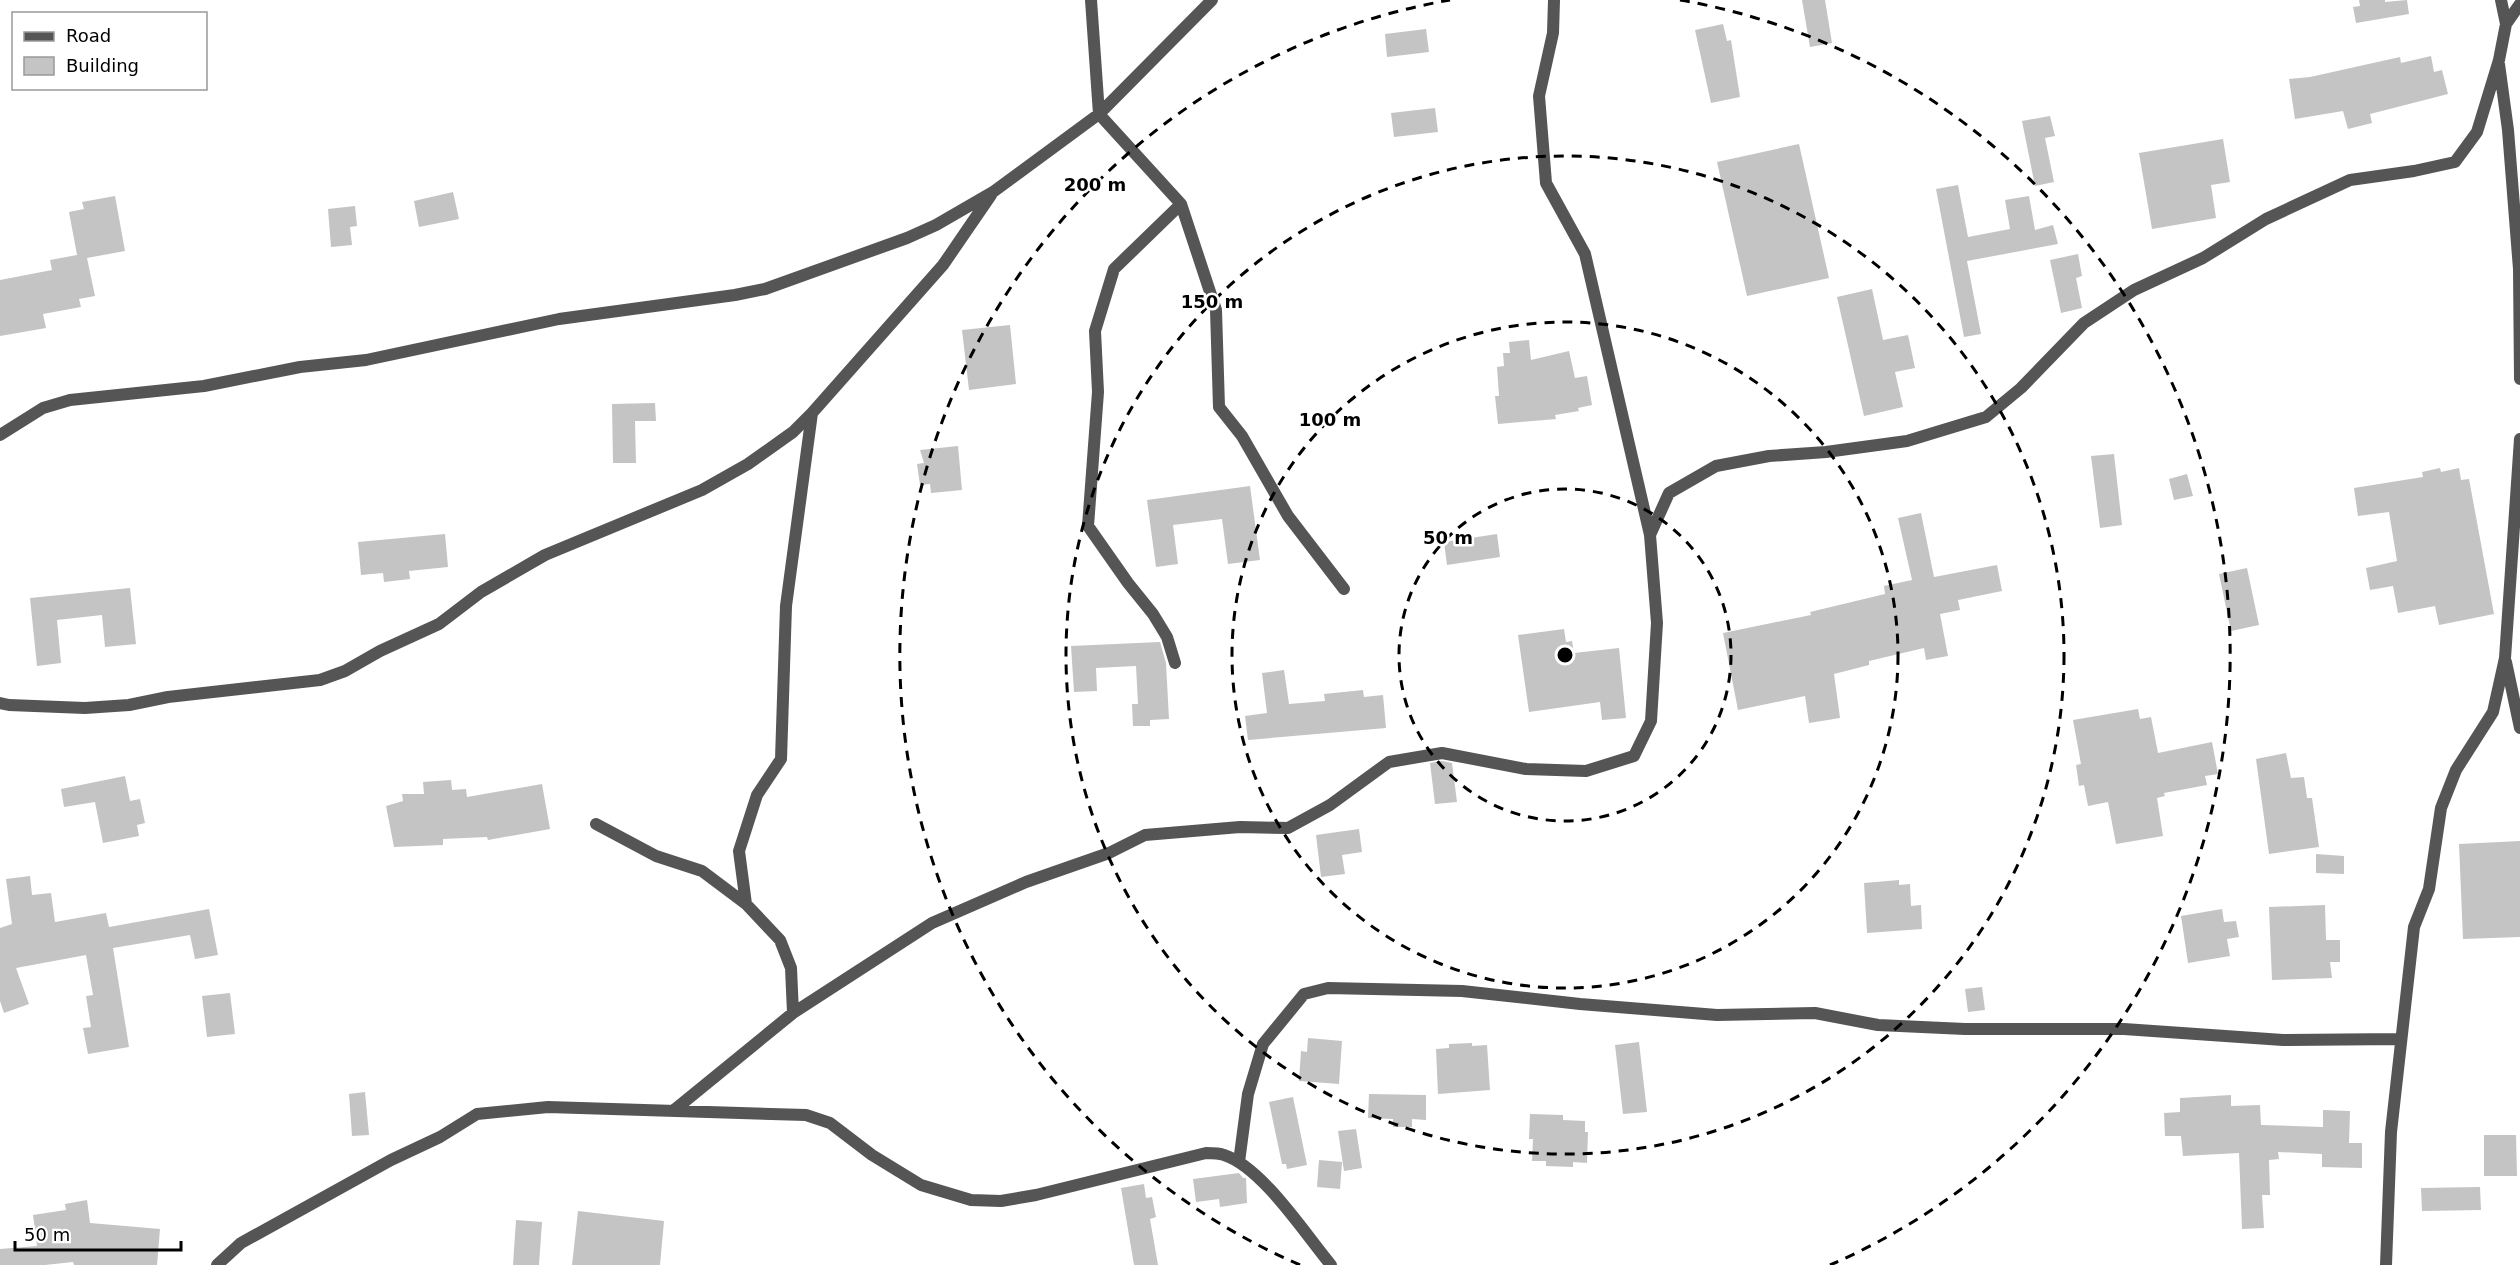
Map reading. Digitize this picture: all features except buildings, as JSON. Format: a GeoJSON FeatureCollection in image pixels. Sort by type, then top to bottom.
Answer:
{"type":"FeatureCollection","features":[{"type":"Feature","properties":{"kind":"street"},"geometry":{"type":"LineString","coordinates":[[1091,0],[1099,114],[1181,204],[1216,310],[1220,407],[1242,436],[1288,516],[1344,589]]}},
{"type":"Feature","properties":{"kind":"street"},"geometry":{"type":"LineString","coordinates":[[0,435],[43,408],[70,400],[204,386],[300,367],[366,360],[559,319],[765,289],[907,238],[936,225],[993,192],[1099,114],[1212,0]]}},
{"type":"Feature","properties":{"kind":"street"},"geometry":{"type":"LineString","coordinates":[[673,1111],[794,1013],[932,923],[1026,882],[1109,853],[1145,835],[1240,827],[1288,828],[1330,806],[1389,762],[1442,753],[1526,769],[1586,771],[1635,756],[1651,721],[1657,623],[1650,535],[1585,254],[1546,183],[1539,96],[1553,33],[1554,0]]}},
{"type":"Feature","properties":{"kind":"street"},"geometry":{"type":"LineString","coordinates":[[1650,535],[1669,494],[1716,466],[1769,456],[1826,452],[1907,441],[1986,417],[2021,388],[2084,323],[2134,290],[2204,258],[2265,219],[2350,180],[2414,171],[2455,162],[2477,132],[2499,60],[2506,24],[2501,0]]}},
{"type":"Feature","properties":{"kind":"street"},"geometry":{"type":"LineString","coordinates":[[2506,24],[2520,4]]}},
{"type":"Feature","properties":{"kind":"street"},"geometry":{"type":"LineString","coordinates":[[2499,60],[2508,130],[2519,269],[2520,379]]}},
{"type":"Feature","properties":{"kind":"street"},"geometry":{"type":"LineString","coordinates":[[0,703],[85,708],[129,705],[168,697],[320,680],[439,624],[481,592],[545,555],[702,490],[748,464],[794,432],[943,265],[993,192]]}},
{"type":"Feature","properties":{"kind":"street"},"geometry":{"type":"LineString","coordinates":[[1175,663],[1167,637],[1153,614],[1088,526],[1098,392],[1095,331],[1114,270],[1181,204]]}},
{"type":"Feature","properties":{"kind":"street"},"geometry":{"type":"LineString","coordinates":[[746,904],[739,851],[757,795],[781,759],[786,606],[812,413]]}},
{"type":"Feature","properties":{"kind":"street"},"geometry":{"type":"LineString","coordinates":[[2386,1265],[2391,1132],[2414,927],[2429,889],[2441,808],[2456,770],[2493,712],[2505,658],[2520,439]]}},
{"type":"Feature","properties":{"kind":"street"},"geometry":{"type":"LineString","coordinates":[[2505,658],[2520,728]]}},
{"type":"Feature","properties":{"kind":"street"},"geometry":{"type":"LineString","coordinates":[[596,824],[656,856],[702,871],[746,904],[780,940],[791,968],[794,1013]]}},
{"type":"Feature","properties":{"kind":"street"},"geometry":{"type":"LineString","coordinates":[[1239,1162],[1248,1094],[1263,1044],[1304,994],[1328,988],[1462,991],[1580,1004],[1717,1015],[1815,1013],[1878,1025],[1965,1029],[2124,1029],[2283,1040],[2401,1039]]}},
{"type":"Feature","properties":{"kind":"street"},"geometry":{"type":"LineString","coordinates":[[217,1265],[241,1243],[391,1160],[440,1137],[477,1114],[548,1107],[806,1115],[830,1123],[873,1155],[921,1185],[971,1200],[1001,1201],[1036,1195],[1206,1153],[1224,1154],[1239,1162],[1263,1181],[1331,1265]]}}]}
